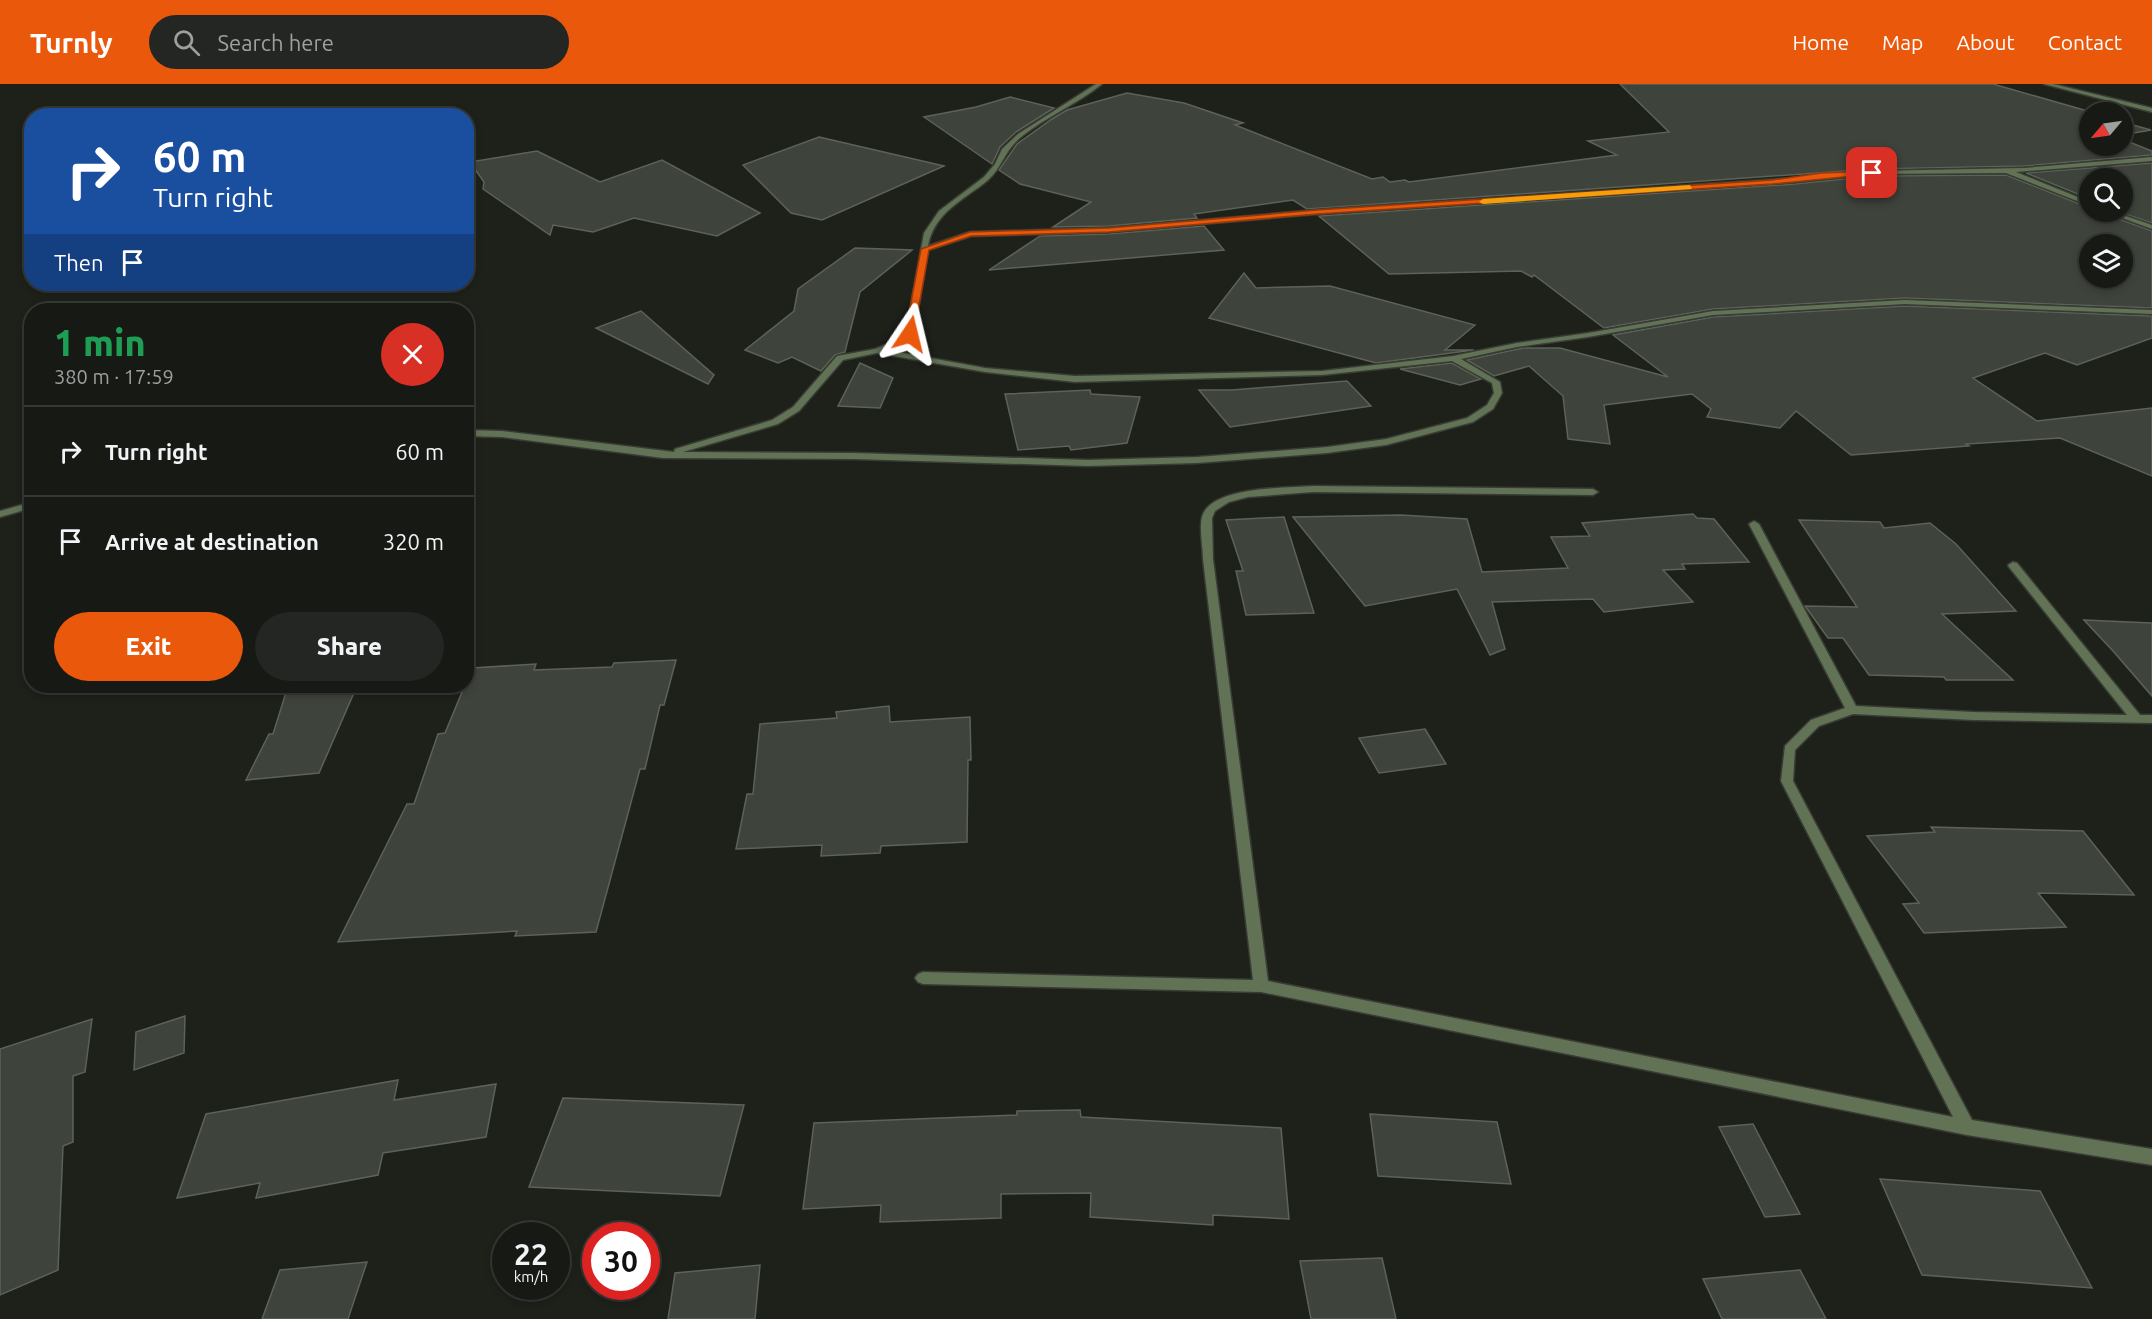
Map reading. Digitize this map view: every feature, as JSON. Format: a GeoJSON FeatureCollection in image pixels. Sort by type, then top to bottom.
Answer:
{"type":"FeatureCollection","features":[{"type":"Feature","properties":{"kind":"street"},"geometry":{"type":"LineString","coordinates":[[663,455],[775,422],[796,409],[840,358],[877,351],[896,344],[910,334],[927,233],[941,212],[986,178],[998,165],[1004,150],[1020,135],[1099,84]]}},
{"type":"Feature","properties":{"kind":"street"},"geometry":{"type":"LineString","coordinates":[[2047,84],[2152,110]]}},
{"type":"Feature","properties":{"kind":"street"},"geometry":{"type":"LineString","coordinates":[[925,249],[970,234],[1109,230],[1317,212],[1795,180],[1850,173],[2006,171],[2110,160],[2152,159]]}},
{"type":"Feature","properties":{"kind":"street"},"geometry":{"type":"LineString","coordinates":[[2006,171],[2079,200]]}},
{"type":"Feature","properties":{"kind":"street"},"geometry":{"type":"LineString","coordinates":[[2133,220],[2152,227]]}},
{"type":"Feature","properties":{"kind":"street"},"geometry":{"type":"LineString","coordinates":[[877,351],[985,370],[1075,379],[1322,373],[1453,358],[1713,312],[1905,302],[2152,312]]}},
{"type":"Feature","properties":{"kind":"street"},"geometry":{"type":"LineString","coordinates":[[474,433],[502,434],[663,455],[854,456],[1088,463],[1197,460],[1328,450],[1386,442],[1424,433],[1470,420],[1490,407],[1498,393],[1496,382],[1453,358]]}},
{"type":"Feature","properties":{"kind":"street"},"geometry":{"type":"LineString","coordinates":[[1262,986],[1208,559],[1207,518],[1211,509],[1226,500],[1247,494],[1313,489],[1593,492]]}},
{"type":"Feature","properties":{"kind":"street"},"geometry":{"type":"LineString","coordinates":[[0,514],[24,507]]}},
{"type":"Feature","properties":{"kind":"street"},"geometry":{"type":"LineString","coordinates":[[1754,524],[1852,710]]}},
{"type":"Feature","properties":{"kind":"street"},"geometry":{"type":"LineString","coordinates":[[2013,565],[2136,718]]}},
{"type":"Feature","properties":{"kind":"street"},"geometry":{"type":"LineString","coordinates":[[1967,1127],[1787,781],[1789,749],[1815,723],[1852,710],[1973,716],[2152,719]]}},
{"type":"Feature","properties":{"kind":"street"},"geometry":{"type":"LineString","coordinates":[[923,978],[1262,986],[1967,1127],[2152,1157]]}},
{"type":"Feature","properties":{"kind":"building"},"geometry":{"type":"Polygon","coordinates":[[[1620,84],[1993,84],[2079,109],[2079,156],[2133,156],[2133,143],[2152,151],[2152,155],[2024,166],[1873,169],[1307,209],[1293,200],[1194,214],[1197,218],[1109,226],[1053,227],[1091,202],[1020,184],[999,170],[1017,144],[1052,119],[1067,110],[1127,93],[1184,103],[1243,123],[1235,125],[1372,179],[1383,177],[1390,182],[1405,180],[1409,182],[1617,155],[1588,141],[1669,132],[1620,84]]]}},
{"type":"Feature","properties":{"kind":"building"},"geometry":{"type":"Polygon","coordinates":[[[1010,97],[1054,108],[1016,132],[1000,147],[992,164],[924,117],[976,107],[1010,97]]]}},
{"type":"Feature","properties":{"kind":"building"},"geometry":{"type":"Polygon","coordinates":[[[2133,125],[2151,130],[2133,133],[2133,125]]]}},
{"type":"Feature","properties":{"kind":"building"},"geometry":{"type":"Polygon","coordinates":[[[819,137],[944,166],[822,220],[791,213],[743,165],[819,137]]]}},
{"type":"Feature","properties":{"kind":"building"},"geometry":{"type":"Polygon","coordinates":[[[537,151],[600,182],[662,160],[760,213],[717,236],[634,218],[593,232],[553,225],[550,235],[483,189],[484,182],[474,168],[474,161],[537,151]]]}},
{"type":"Feature","properties":{"kind":"building"},"geometry":{"type":"Polygon","coordinates":[[[2152,163],[2152,223],[2133,217],[2133,168],[2089,168],[2152,163]]]}},
{"type":"Feature","properties":{"kind":"building"},"geometry":{"type":"Polygon","coordinates":[[[2079,169],[2079,195],[2026,173],[2079,169]]]}},
{"type":"Feature","properties":{"kind":"building"},"geometry":{"type":"Polygon","coordinates":[[[2006,175],[2079,204],[2079,222],[2127,222],[2152,231],[2152,308],[1905,298],[1713,309],[1604,328],[1534,275],[1532,277],[1521,271],[1389,274],[1319,216],[1795,184],[1873,176],[2006,175]]]}},
{"type":"Feature","properties":{"kind":"building"},"geometry":{"type":"Polygon","coordinates":[[[1204,226],[1224,250],[989,270],[1040,236],[1109,234],[1204,226]]]}},
{"type":"Feature","properties":{"kind":"building"},"geometry":{"type":"Polygon","coordinates":[[[855,248],[912,250],[860,292],[845,352],[835,355],[821,371],[792,357],[778,363],[745,350],[794,311],[798,289],[855,248]]]}},
{"type":"Feature","properties":{"kind":"building"},"geometry":{"type":"Polygon","coordinates":[[[1244,273],[1256,288],[1330,286],[1475,325],[1445,350],[1474,350],[1376,363],[1209,318],[1244,273]]]}},
{"type":"Feature","properties":{"kind":"building"},"geometry":{"type":"Polygon","coordinates":[[[1905,306],[2152,316],[2152,338],[2077,365],[2045,353],[1973,378],[2037,421],[2152,408],[2152,476],[2060,438],[1851,455],[1796,411],[1780,428],[1707,417],[1711,409],[1692,394],[1604,405],[1610,444],[1568,439],[1563,396],[1529,366],[1494,376],[1467,360],[1523,348],[1560,348],[1668,377],[1613,335],[1713,317],[1905,306]]]}},
{"type":"Feature","properties":{"kind":"building"},"geometry":{"type":"Polygon","coordinates":[[[641,311],[714,375],[708,384],[596,328],[641,311]]]}},
{"type":"Feature","properties":{"kind":"building"},"geometry":{"type":"Polygon","coordinates":[[[860,363],[893,378],[880,408],[838,406],[860,363]]]}},
{"type":"Feature","properties":{"kind":"building"},"geometry":{"type":"Polygon","coordinates":[[[1452,363],[1481,379],[1460,385],[1400,369],[1452,363]]]}},
{"type":"Feature","properties":{"kind":"building"},"geometry":{"type":"Polygon","coordinates":[[[1347,381],[1371,406],[1230,427],[1199,390],[1232,390],[1347,381]]]}},
{"type":"Feature","properties":{"kind":"building"},"geometry":{"type":"Polygon","coordinates":[[[1090,390],[1091,394],[1140,397],[1127,443],[1071,450],[1069,446],[1018,450],[1005,394],[1090,390]]]}},
{"type":"Feature","properties":{"kind":"building"},"geometry":{"type":"Polygon","coordinates":[[[1693,514],[1697,518],[1714,519],[1749,562],[1682,564],[1685,569],[1663,570],[1693,602],[1604,612],[1593,599],[1492,602],[1505,649],[1490,655],[1457,589],[1365,606],[1293,517],[1401,515],[1467,519],[1482,572],[1568,568],[1551,537],[1590,536],[1582,523],[1693,514]]]}},
{"type":"Feature","properties":{"kind":"building"},"geometry":{"type":"Polygon","coordinates":[[[1284,517],[1314,613],[1246,615],[1236,571],[1243,571],[1226,520],[1284,517]]]}},
{"type":"Feature","properties":{"kind":"building"},"geometry":{"type":"Polygon","coordinates":[[[1799,520],[1880,522],[1884,528],[1930,523],[1956,544],[2016,611],[1942,614],[2013,680],[1946,680],[1944,677],[1869,675],[1843,638],[1828,638],[1805,606],[1857,607],[1799,520]]]}},
{"type":"Feature","properties":{"kind":"building"},"geometry":{"type":"Polygon","coordinates":[[[2084,620],[2152,623],[2152,696],[2113,651],[2084,620]]]}},
{"type":"Feature","properties":{"kind":"building"},"geometry":{"type":"Polygon","coordinates":[[[676,660],[664,705],[660,705],[645,769],[640,769],[596,932],[515,936],[517,931],[338,942],[407,804],[414,804],[438,734],[445,733],[462,693],[474,693],[474,668],[536,664],[534,670],[612,667],[614,663],[676,660]]]}},
{"type":"Feature","properties":{"kind":"building"},"geometry":{"type":"Polygon","coordinates":[[[286,693],[354,693],[319,773],[246,780],[269,734],[273,734],[286,693]]]}},
{"type":"Feature","properties":{"kind":"building"},"geometry":{"type":"Polygon","coordinates":[[[889,706],[890,722],[970,717],[971,760],[968,760],[967,842],[881,846],[880,853],[821,856],[822,845],[736,849],[747,794],[753,794],[760,724],[837,718],[836,712],[889,706]]]}},
{"type":"Feature","properties":{"kind":"building"},"geometry":{"type":"Polygon","coordinates":[[[1425,729],[1446,764],[1379,773],[1359,738],[1425,729]]]}},
{"type":"Feature","properties":{"kind":"building"},"geometry":{"type":"Polygon","coordinates":[[[1931,827],[2083,831],[2134,895],[2038,893],[2066,927],[1924,933],[1903,904],[1919,903],[1867,836],[1935,832],[1931,827]]]}},
{"type":"Feature","properties":{"kind":"building"},"geometry":{"type":"Polygon","coordinates":[[[185,1016],[184,1053],[134,1070],[136,1032],[185,1016]]]}},
{"type":"Feature","properties":{"kind":"building"},"geometry":{"type":"Polygon","coordinates":[[[92,1019],[85,1072],[73,1076],[73,1142],[63,1146],[58,1270],[0,1295],[0,1049],[92,1019]]]}},
{"type":"Feature","properties":{"kind":"building"},"geometry":{"type":"Polygon","coordinates":[[[398,1080],[394,1100],[496,1084],[486,1137],[383,1153],[378,1175],[256,1198],[260,1183],[177,1198],[206,1114],[398,1080]]]}},
{"type":"Feature","properties":{"kind":"building"},"geometry":{"type":"Polygon","coordinates":[[[563,1098],[744,1105],[720,1196],[529,1187],[563,1098]]]}},
{"type":"Feature","properties":{"kind":"building"},"geometry":{"type":"Polygon","coordinates":[[[1080,1110],[1081,1117],[1281,1128],[1289,1219],[1213,1215],[1213,1225],[1090,1217],[1091,1193],[1001,1194],[1001,1218],[880,1222],[881,1205],[803,1209],[814,1123],[1017,1115],[1017,1111],[1080,1110]]]}},
{"type":"Feature","properties":{"kind":"building"},"geometry":{"type":"Polygon","coordinates":[[[1370,1114],[1497,1122],[1511,1184],[1378,1176],[1370,1114]]]}},
{"type":"Feature","properties":{"kind":"building"},"geometry":{"type":"Polygon","coordinates":[[[1753,1124],[1800,1214],[1765,1217],[1719,1127],[1753,1124]]]}},
{"type":"Feature","properties":{"kind":"building"},"geometry":{"type":"Polygon","coordinates":[[[1880,1179],[2040,1191],[2092,1288],[1922,1275],[1880,1179]]]}},
{"type":"Feature","properties":{"kind":"building"},"geometry":{"type":"Polygon","coordinates":[[[1382,1258],[1396,1319],[1311,1319],[1300,1261],[1382,1258]]]}},
{"type":"Feature","properties":{"kind":"building"},"geometry":{"type":"Polygon","coordinates":[[[367,1262],[348,1319],[262,1319],[280,1270],[367,1262]]]}},
{"type":"Feature","properties":{"kind":"building"},"geometry":{"type":"Polygon","coordinates":[[[760,1265],[755,1319],[668,1319],[675,1273],[760,1265]]]}},
{"type":"Feature","properties":{"kind":"building"},"geometry":{"type":"Polygon","coordinates":[[[1800,1270],[1826,1319],[1722,1319],[1703,1279],[1800,1270]]]}},
{"type":"Feature","properties":{"kind":"slow traffic"},"geometry":{"type":"LineString","coordinates":[[1483,202],[1690,187]]}},
{"type":"Feature","properties":{"kind":"route"},"geometry":{"type":"LineString","coordinates":[[910,334],[925,249],[970,234],[1109,230],[1317,212],[1772,182],[1821,175],[1872,173]]}}]}
